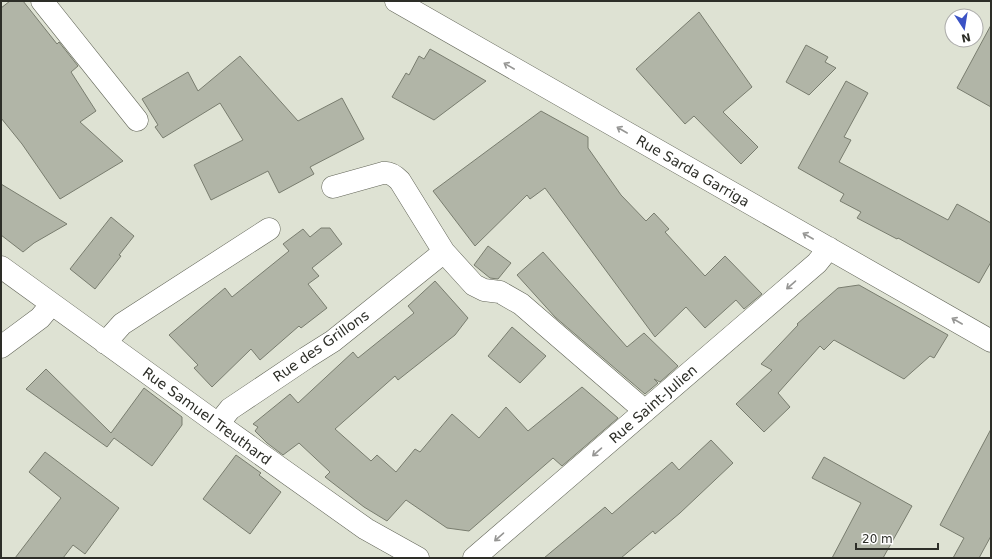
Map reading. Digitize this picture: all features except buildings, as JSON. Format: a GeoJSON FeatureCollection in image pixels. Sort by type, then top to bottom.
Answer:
{"type":"FeatureCollection","features":[{"type":"Feature","properties":{"kind":"street"},"geometry":{"type":"LineString","coordinates":[[42,1],[137,120]]}},
{"type":"Feature","properties":{"kind":"street","name":"Rue Sarda Garriga"},"geometry":{"type":"LineString","coordinates":[[396,1],[991,341]]}},
{"type":"Feature","properties":{"kind":"street"},"geometry":{"type":"LineString","coordinates":[[333,187],[383,173],[394,176],[400,181],[444,252],[474,286],[484,290],[500,292],[521,304],[645,410]]}},
{"type":"Feature","properties":{"kind":"street"},"geometry":{"type":"LineString","coordinates":[[105,343],[122,324],[269,229]]}},
{"type":"Feature","properties":{"kind":"street","name":"Rue Saint-Julien"},"geometry":{"type":"LineString","coordinates":[[474,558],[817,263],[829,248]]}},
{"type":"Feature","properties":{"kind":"street","name":"Rue des Grillons"},"geometry":{"type":"LineString","coordinates":[[218,424],[230,409],[333,341],[444,252]]}},
{"type":"Feature","properties":{"kind":"street","name":"Rue Samuel Treuthard"},"geometry":{"type":"LineString","coordinates":[[1,267],[366,529],[418,558]]}},
{"type":"Feature","properties":{"kind":"street"},"geometry":{"type":"LineString","coordinates":[[1,347],[40,318],[52,304]]}}]}
